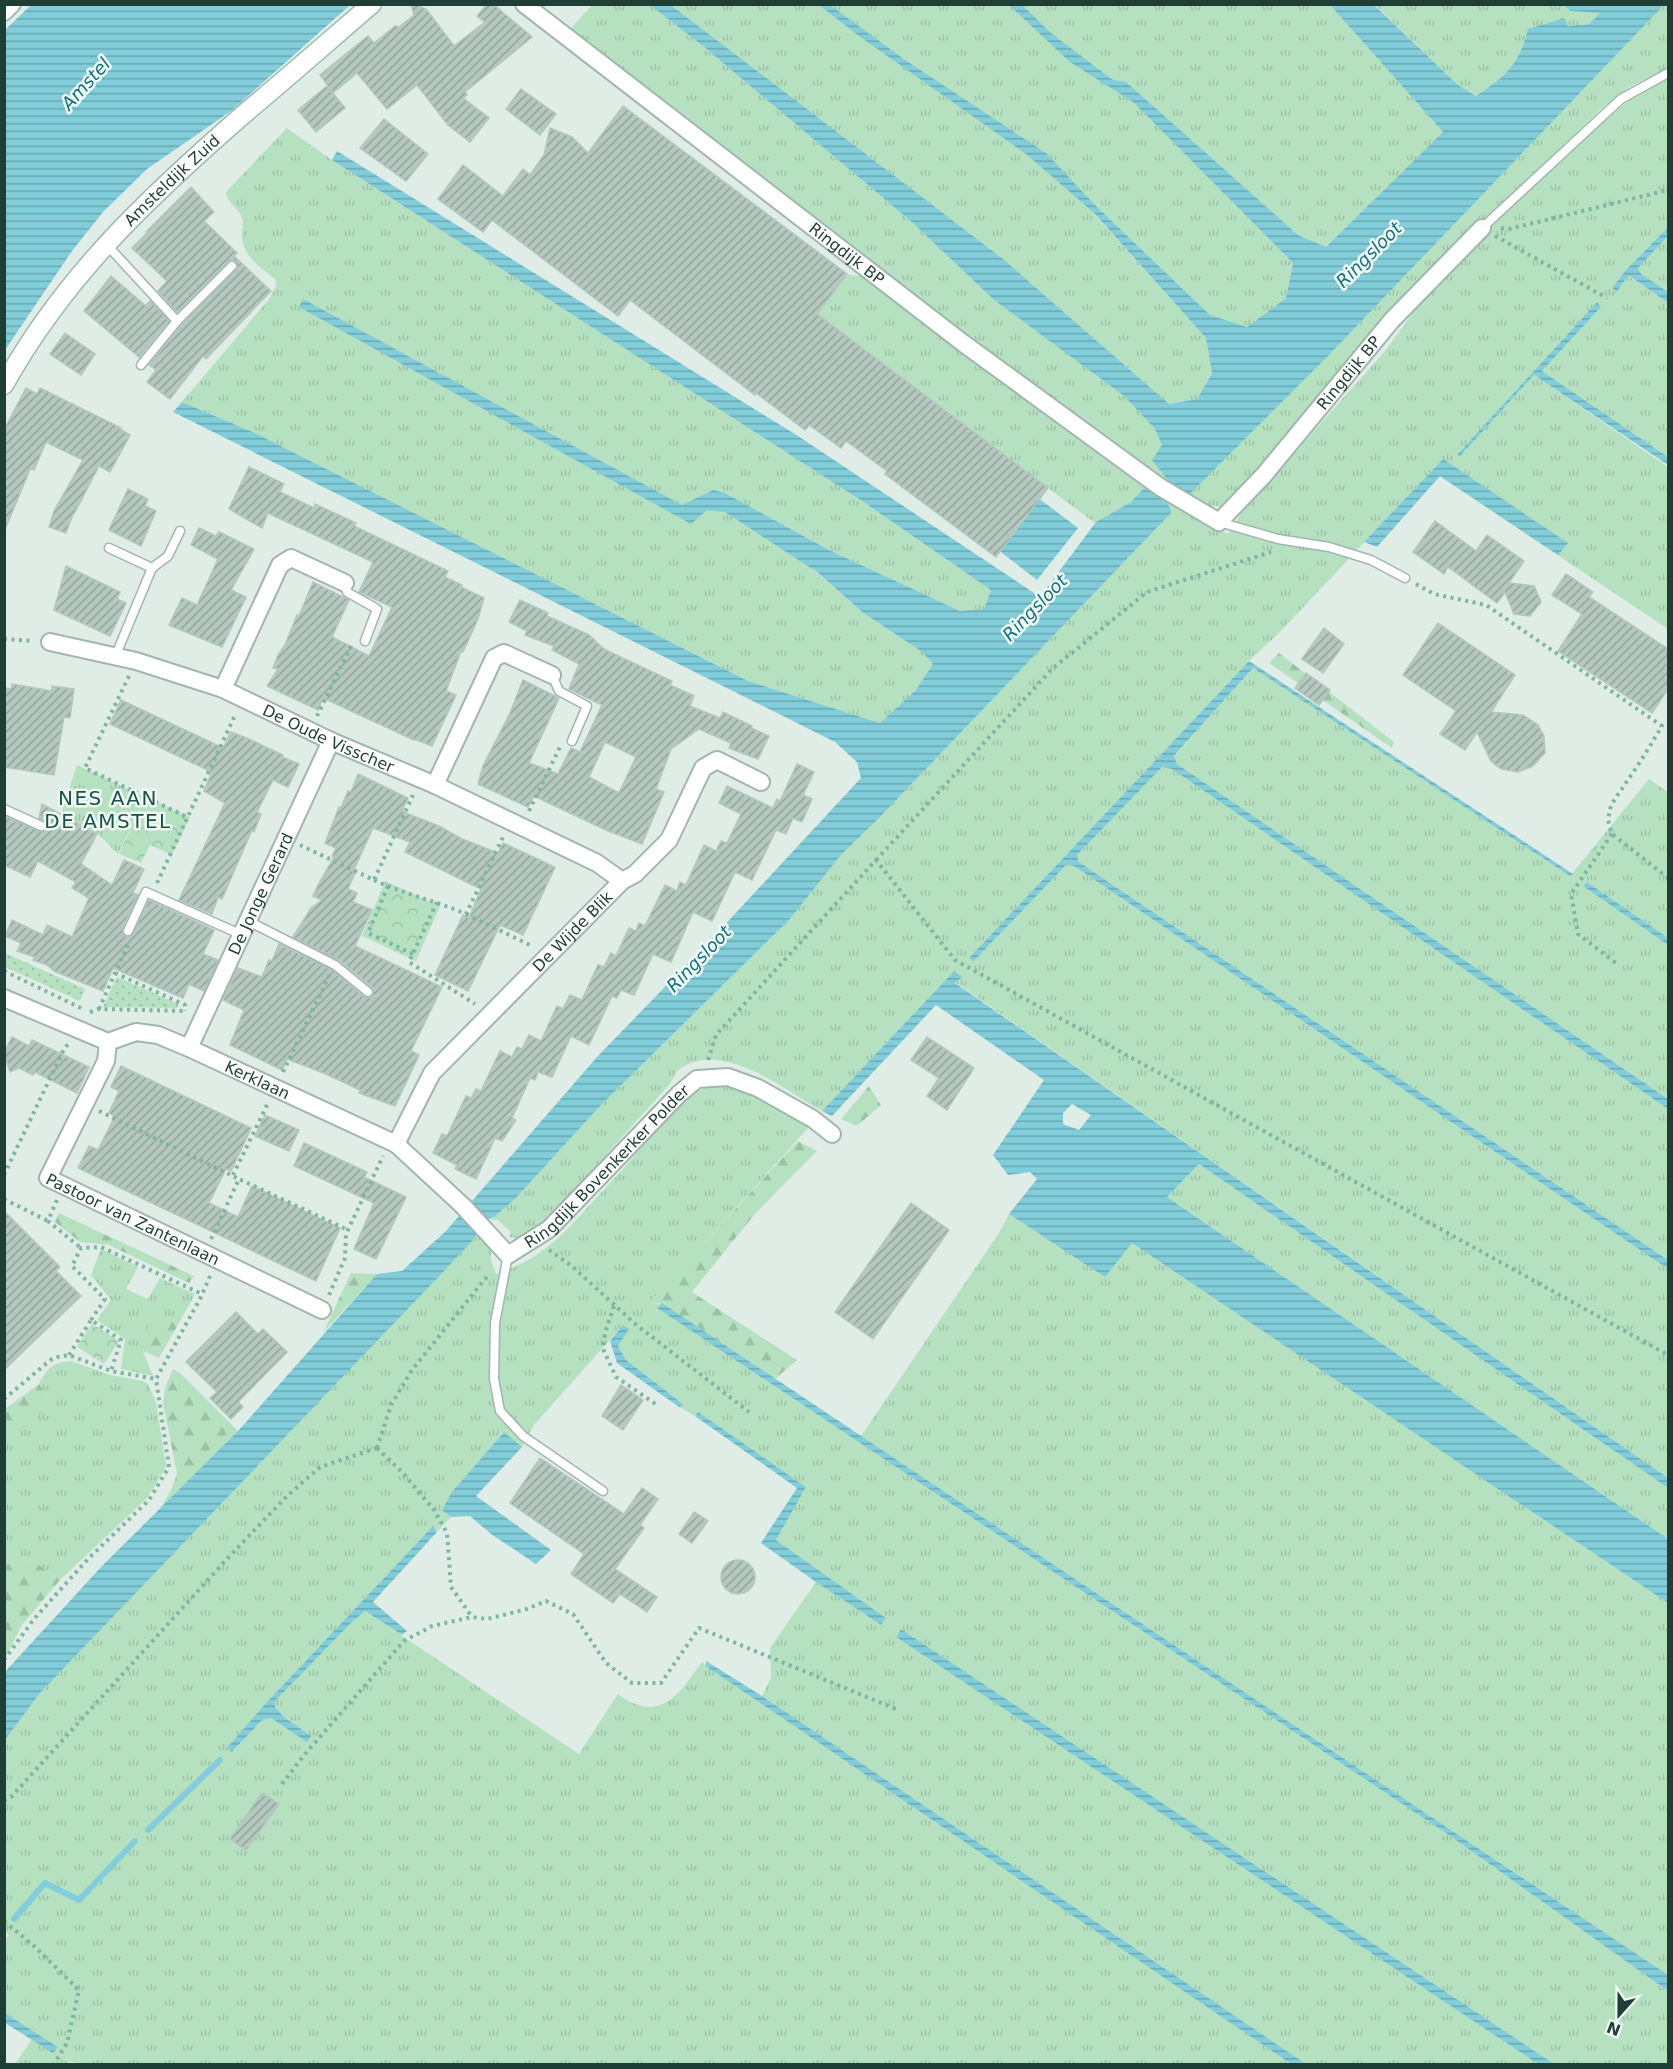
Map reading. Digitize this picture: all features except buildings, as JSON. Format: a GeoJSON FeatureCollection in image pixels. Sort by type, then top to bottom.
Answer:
{"type":"FeatureCollection","features":[{"type":"Feature","properties":{"kind":"street"},"geometry":{"type":"LineString","coordinates":[[4,12],[12,4]]}},
{"type":"Feature","properties":{"kind":"street","name":"Amsteldijk Zuid"},"geometry":{"type":"LineString","coordinates":[[4,385],[52,312],[83,270],[106,244],[179,171],[372,4]]}},
{"type":"Feature","properties":{"kind":"street","name":"Ringdijk BP"},"geometry":{"type":"LineString","coordinates":[[524,4],[963,343],[1167,491],[1219,522],[1264,475],[1392,320],[1482,228]]}},
{"type":"Feature","properties":{"kind":"street"},"geometry":{"type":"LineString","coordinates":[[223,689],[280,565],[291,558],[345,583]]}},
{"type":"Feature","properties":{"kind":"street","name":"De Oude Visscher"},"geometry":{"type":"LineString","coordinates":[[50,642],[136,661],[223,689],[331,741],[428,782],[597,863],[622,881]]}},
{"type":"Feature","properties":{"kind":"street"},"geometry":{"type":"LineString","coordinates":[[428,782],[494,658],[504,652],[552,675]]}},
{"type":"Feature","properties":{"kind":"street","name":"De Jonge Gerard"},"geometry":{"type":"LineString","coordinates":[[189,1048],[331,741]]}},
{"type":"Feature","properties":{"kind":"street","name":"De Wijde Blik"},"geometry":{"type":"LineString","coordinates":[[393,1143],[432,1073],[622,881],[635,874],[669,840],[703,768],[717,760],[761,782]]}},
{"type":"Feature","properties":{"kind":"street"},"geometry":{"type":"LineString","coordinates":[[4,998],[108,1042]]}},
{"type":"Feature","properties":{"kind":"street","name":"Kerklaan"},"geometry":{"type":"LineString","coordinates":[[108,1042],[136,1032],[158,1035],[393,1143],[485,1229]]}},
{"type":"Feature","properties":{"kind":"street","name":"Pastoor van Zantenlaan"},"geometry":{"type":"LineString","coordinates":[[108,1042],[106,1061],[48,1178],[322,1310]]}},
{"type":"Feature","properties":{"kind":"street","name":"Ringdijk Bovenkerker Polder"},"geometry":{"type":"LineString","coordinates":[[485,1229],[508,1255],[549,1229],[679,1094],[697,1079],[728,1077],[758,1088],[813,1119],[832,1134]]}},
{"type":"Feature","properties":{"kind":"lane","name":"Ringdijk BP"},"geometry":{"type":"LineString","coordinates":[[1482,228],[1621,99],[1668,73]]}},
{"type":"Feature","properties":{"kind":"lane"},"geometry":{"type":"LineString","coordinates":[[106,244],[177,321]]}},
{"type":"Feature","properties":{"kind":"lane"},"geometry":{"type":"LineString","coordinates":[[141,365],[177,321],[232,266]]}},
{"type":"Feature","properties":{"kind":"lane"},"geometry":{"type":"LineString","coordinates":[[1219,522],[1278,539],[1329,547],[1371,560],[1405,578]]}},
{"type":"Feature","properties":{"kind":"lane"},"geometry":{"type":"LineString","coordinates":[[115,657],[152,568],[168,556],[180,531]]}},
{"type":"Feature","properties":{"kind":"lane"},"geometry":{"type":"LineString","coordinates":[[109,548],[152,568]]}},
{"type":"Feature","properties":{"kind":"lane"},"geometry":{"type":"LineString","coordinates":[[345,583],[347,592],[377,609],[365,641]]}},
{"type":"Feature","properties":{"kind":"lane"},"geometry":{"type":"LineString","coordinates":[[552,675],[559,692],[587,706],[572,741]]}},
{"type":"Feature","properties":{"kind":"lane"},"geometry":{"type":"LineString","coordinates":[[4,809],[41,826]]}},
{"type":"Feature","properties":{"kind":"lane"},"geometry":{"type":"LineString","coordinates":[[129,929],[146,892],[335,964],[368,992]]}},
{"type":"Feature","properties":{"kind":"lane"},"geometry":{"type":"LineString","coordinates":[[508,1255],[495,1323],[494,1379],[500,1411],[523,1436],[603,1491]]}},
{"type":"Feature","properties":{"kind":"path"},"geometry":{"type":"LineString","coordinates":[[1482,228],[1509,228],[1668,190]]}},
{"type":"Feature","properties":{"kind":"path"},"geometry":{"type":"LineString","coordinates":[[1482,228],[1607,298]]}},
{"type":"Feature","properties":{"kind":"path"},"geometry":{"type":"LineString","coordinates":[[697,1079],[710,1057],[716,1035],[1052,669],[1147,592],[1274,551],[1278,539]]}},
{"type":"Feature","properties":{"kind":"path"},"geometry":{"type":"LineString","coordinates":[[1405,578],[1434,594],[1486,605],[1662,726],[1611,805],[1608,820],[1612,834],[1668,878]]}},
{"type":"Feature","properties":{"kind":"path"},"geometry":{"type":"LineString","coordinates":[[4,639],[50,642]]}},
{"type":"Feature","properties":{"kind":"path"},"geometry":{"type":"LineString","coordinates":[[311,730],[352,642],[365,641]]}},
{"type":"Feature","properties":{"kind":"path"},"geometry":{"type":"LineString","coordinates":[[136,661],[85,768],[187,818]]}},
{"type":"Feature","properties":{"kind":"path"},"geometry":{"type":"LineString","coordinates":[[151,894],[243,698]]}},
{"type":"Feature","properties":{"kind":"path"},"geometry":{"type":"LineString","coordinates":[[466,914],[562,742],[572,741]]}},
{"type":"Feature","properties":{"kind":"path"},"geometry":{"type":"LineString","coordinates":[[374,880],[428,782]]}},
{"type":"Feature","properties":{"kind":"path"},"geometry":{"type":"LineString","coordinates":[[1612,834],[1571,894],[1578,934],[1616,963]]}},
{"type":"Feature","properties":{"kind":"path"},"geometry":{"type":"LineString","coordinates":[[286,838],[388,886],[466,914],[550,955]]}},
{"type":"Feature","properties":{"kind":"path"},"geometry":{"type":"LineString","coordinates":[[876,860],[955,960],[1668,1355]]}},
{"type":"Feature","properties":{"kind":"path"},"geometry":{"type":"LineString","coordinates":[[388,886],[368,933],[413,954]]}},
{"type":"Feature","properties":{"kind":"path"},"geometry":{"type":"LineString","coordinates":[[437,902],[409,962],[491,1014]]}},
{"type":"Feature","properties":{"kind":"path"},"geometry":{"type":"LineString","coordinates":[[99,1009],[132,935],[129,929]]}},
{"type":"Feature","properties":{"kind":"path"},"geometry":{"type":"LineString","coordinates":[[4,971],[91,1013]]}},
{"type":"Feature","properties":{"kind":"path"},"geometry":{"type":"LineString","coordinates":[[115,973],[185,1005],[185,1011]]}},
{"type":"Feature","properties":{"kind":"path"},"geometry":{"type":"LineString","coordinates":[[4,1175],[64,1048],[91,1013],[99,1009],[185,1011],[204,1017]]}},
{"type":"Feature","properties":{"kind":"path"},"geometry":{"type":"LineString","coordinates":[[85,1104],[348,1230]]}},
{"type":"Feature","properties":{"kind":"path"},"geometry":{"type":"LineString","coordinates":[[322,1310],[345,1258],[345,1234],[393,1143]]}},
{"type":"Feature","properties":{"kind":"path"},"geometry":{"type":"LineString","coordinates":[[4,1660],[34,1619],[88,1559],[149,1500],[169,1467],[156,1379],[202,1294],[211,1256],[239,1179]]}},
{"type":"Feature","properties":{"kind":"path"},"geometry":{"type":"LineString","coordinates":[[48,1221],[63,1185]]}},
{"type":"Feature","properties":{"kind":"path"},"geometry":{"type":"LineString","coordinates":[[4,1199],[48,1221],[81,1248],[101,1247],[202,1294]]}},
{"type":"Feature","properties":{"kind":"path"},"geometry":{"type":"LineString","coordinates":[[534,1239],[573,1267],[614,1306],[749,1412]]}},
{"type":"Feature","properties":{"kind":"path"},"geometry":{"type":"LineString","coordinates":[[69,1355],[105,1299],[72,1266],[81,1248]]}},
{"type":"Feature","properties":{"kind":"path"},"geometry":{"type":"LineString","coordinates":[[377,1449],[391,1405],[412,1370],[490,1273],[508,1255]]}},
{"type":"Feature","properties":{"kind":"path"},"geometry":{"type":"LineString","coordinates":[[614,1306],[603,1349],[616,1377],[657,1406]]}},
{"type":"Feature","properties":{"kind":"path"},"geometry":{"type":"LineString","coordinates":[[91,1320],[121,1340],[111,1371]]}},
{"type":"Feature","properties":{"kind":"path"},"geometry":{"type":"LineString","coordinates":[[4,1399],[53,1358],[69,1355],[111,1371],[156,1379]]}},
{"type":"Feature","properties":{"kind":"path"},"geometry":{"type":"LineString","coordinates":[[377,1449],[403,1473],[434,1510],[447,1533],[450,1587],[472,1617]]}},
{"type":"Feature","properties":{"kind":"path"},"geometry":{"type":"LineString","coordinates":[[4,1801],[19,1788],[227,1558],[287,1496],[320,1467],[377,1449]]}},
{"type":"Feature","properties":{"kind":"path"},"geometry":{"type":"LineString","coordinates":[[282,1784],[305,1754],[404,1641],[432,1626],[472,1617],[487,1619],[527,1609],[546,1601],[573,1614],[606,1663],[632,1683],[661,1683],[699,1628],[896,1709]]}},
{"type":"Feature","properties":{"kind":"path"},"geometry":{"type":"LineString","coordinates":[[4,1922],[34,1946],[79,1990],[67,2043],[54,2064]]}},
{"type":"Feature","properties":{"kind":"green space"},"geometry":{"type":"Polygon","coordinates":[[[1564,4],[1570,11],[1600,13],[1589,24],[1567,26],[1564,18],[1528,29],[1516,61],[1503,76],[1476,96],[1458,85],[1375,5],[1564,4]]]}},
{"type":"Feature","properties":{"kind":"green space"},"geometry":{"type":"Polygon","coordinates":[[[592,5],[650,5],[703,46],[913,223],[994,300],[1124,396],[1155,429],[1162,445],[1170,484],[1148,471],[564,36],[592,5]]]}},
{"type":"Feature","properties":{"kind":"green space"},"geometry":{"type":"Polygon","coordinates":[[[671,5],[1330,5],[1443,132],[1326,248],[1298,235],[1126,83],[1133,102],[1293,263],[1286,298],[1247,327],[1210,315],[1096,206],[1093,213],[1206,338],[1212,372],[1197,399],[1169,404],[1003,259],[671,5]]]}},
{"type":"Feature","properties":{"kind":"green space"},"geometry":{"type":"Polygon","coordinates":[[[1664,5],[1668,5],[1668,68],[1631,86],[1603,107],[1444,261],[1269,460],[1223,507],[1210,506],[1176,489],[1190,494],[1330,354],[1664,5]]]}},
{"type":"Feature","properties":{"kind":"green space"},"geometry":{"type":"Polygon","coordinates":[[[1668,78],[1668,227],[1626,270],[1612,288],[1617,292],[1627,275],[1668,303],[1668,457],[1542,371],[1601,307],[1597,302],[1458,454],[1462,454],[1534,375],[1668,467],[1668,629],[1435,473],[1441,461],[969,958],[973,962],[1066,865],[1074,866],[1668,1269],[1668,1478],[955,982],[954,971],[822,1111],[754,1071],[716,1060],[698,1061],[679,1069],[670,1084],[539,1229],[524,1239],[509,1237],[511,1232],[498,1220],[487,1219],[494,1217],[514,1200],[602,1104],[789,920],[841,855],[1172,512],[1166,500],[1179,510],[1228,534],[1242,512],[1385,351],[1431,288],[1497,221],[1599,126],[1626,103],[1668,78]]]}},
{"type":"Feature","properties":{"kind":"green space"},"geometry":{"type":"Polygon","coordinates":[[[287,128],[332,160],[862,501],[991,590],[984,609],[960,611],[829,550],[725,493],[862,612],[921,651],[933,664],[916,690],[880,723],[748,681],[255,433],[182,402],[269,299],[276,286],[275,279],[254,262],[246,252],[242,239],[242,219],[228,199],[226,192],[287,128]]]}},
{"type":"Feature","properties":{"kind":"green space"},"geometry":{"type":"Polygon","coordinates":[[[1668,236],[1668,292],[1641,274],[1638,268],[1668,236]]]}},
{"type":"Feature","properties":{"kind":"green space"},"geometry":{"type":"Polygon","coordinates":[[[844,274],[866,277],[1039,409],[1129,470],[1160,495],[1144,488],[1131,502],[1095,523],[817,316],[844,274]]]}},
{"type":"Feature","properties":{"kind":"green space"},"geometry":{"type":"Polygon","coordinates":[[[1279,653],[1394,742],[1392,748],[1269,663],[1279,653]]]}},
{"type":"Feature","properties":{"kind":"green space"},"geometry":{"type":"Polygon","coordinates":[[[1253,668],[1570,876],[1649,779],[1668,792],[1668,938],[1587,882],[1583,886],[1668,945],[1668,1099],[1177,764],[1174,757],[1253,668]]]}},
{"type":"Feature","properties":{"kind":"green space"},"geometry":{"type":"Polygon","coordinates":[[[77,765],[145,797],[118,854],[97,833],[61,814],[77,765]]]}},
{"type":"Feature","properties":{"kind":"green space"},"geometry":{"type":"Polygon","coordinates":[[[1162,766],[1172,769],[1668,1109],[1668,1260],[1079,862],[1077,855],[1162,766]]]}},
{"type":"Feature","properties":{"kind":"green space"},"geometry":{"type":"Polygon","coordinates":[[[145,797],[190,817],[172,855],[150,845],[141,863],[119,854],[145,797]]]}},
{"type":"Feature","properties":{"kind":"green space"},"geometry":{"type":"Polygon","coordinates":[[[385,881],[440,906],[416,961],[362,936],[385,881]]]}},
{"type":"Feature","properties":{"kind":"green space"},"geometry":{"type":"Polygon","coordinates":[[[5,953],[85,989],[80,1001],[5,967],[5,953]]]}},
{"type":"Feature","properties":{"kind":"green space"},"geometry":{"type":"Polygon","coordinates":[[[117,977],[178,1004],[178,1008],[103,1007],[117,977]]]}},
{"type":"Feature","properties":{"kind":"green space"},"geometry":{"type":"Polygon","coordinates":[[[707,1086],[741,1087],[809,1127],[649,1304],[662,1303],[657,1308],[1446,1833],[1668,1991],[1668,2064],[1554,2064],[901,1629],[896,1637],[1538,2064],[1306,2064],[762,1696],[771,1678],[770,1648],[816,1582],[881,1625],[886,1618],[776,1540],[806,1487],[698,1413],[695,1416],[679,1407],[682,1403],[626,1360],[618,1346],[628,1329],[623,1325],[534,1425],[522,1447],[503,1433],[451,1493],[442,1509],[451,1517],[437,1532],[432,1527],[266,1703],[228,1747],[233,1752],[262,1720],[271,1718],[307,1741],[311,1736],[284,1717],[275,1707],[276,1700],[365,1611],[579,1754],[618,1694],[645,1707],[657,1706],[676,1695],[702,1662],[1291,2064],[81,2064],[67,2061],[71,2064],[15,2064],[32,2039],[53,2052],[58,2047],[5,2013],[5,1940],[9,1935],[5,1932],[5,1740],[40,1693],[479,1233],[491,1246],[491,1260],[496,1274],[513,1268],[541,1252],[574,1222],[627,1165],[672,1111],[688,1097],[707,1086]]]}},
{"type":"Feature","properties":{"kind":"green space"},"geometry":{"type":"Polygon","coordinates":[[[869,1086],[881,1105],[857,1126],[841,1119],[869,1086]]]}},
{"type":"Feature","properties":{"kind":"green space"},"geometry":{"type":"Polygon","coordinates":[[[798,1141],[817,1151],[754,1215],[692,1292],[797,1360],[775,1379],[662,1303],[648,1304],[798,1141]]]}},
{"type":"Feature","properties":{"kind":"green space"},"geometry":{"type":"Polygon","coordinates":[[[1199,1164],[1668,1488],[1668,1539],[1167,1197],[1199,1164]]]}},
{"type":"Feature","properties":{"kind":"green space"},"geometry":{"type":"Polygon","coordinates":[[[59,1213],[194,1276],[189,1283],[109,1245],[80,1242],[55,1222],[59,1213]]]}},
{"type":"Feature","properties":{"kind":"green space"},"geometry":{"type":"Polygon","coordinates":[[[1009,1214],[1105,1276],[1132,1242],[1668,1603],[1668,1975],[861,1436],[999,1233],[1009,1214]]]}},
{"type":"Feature","properties":{"kind":"green space"},"geometry":{"type":"Polygon","coordinates":[[[101,1249],[138,1267],[126,1289],[148,1299],[160,1278],[195,1294],[179,1323],[151,1315],[143,1351],[153,1376],[121,1369],[125,1339],[97,1320],[111,1300],[91,1275],[101,1249]]]}},
{"type":"Feature","properties":{"kind":"green space"},"geometry":{"type":"Polygon","coordinates":[[[351,1273],[377,1274],[323,1333],[351,1273]]]}},
{"type":"Feature","properties":{"kind":"green space"},"geometry":{"type":"Polygon","coordinates":[[[151,1315],[179,1323],[159,1358],[143,1351],[151,1315]]]}},
{"type":"Feature","properties":{"kind":"green space"},"geometry":{"type":"Polygon","coordinates":[[[92,1324],[119,1341],[104,1364],[77,1347],[92,1324]]]}},
{"type":"Feature","properties":{"kind":"green space"},"geometry":{"type":"Polygon","coordinates":[[[71,1361],[110,1375],[148,1384],[156,1402],[166,1467],[147,1498],[60,1580],[35,1562],[8,1564],[5,1567],[5,1436],[9,1435],[49,1399],[39,1384],[48,1370],[55,1364],[71,1361]]]}},
{"type":"Feature","properties":{"kind":"green space"},"geometry":{"type":"Polygon","coordinates":[[[173,1369],[181,1374],[238,1431],[157,1514],[177,1474],[163,1403],[165,1388],[173,1369]]]}},
{"type":"Feature","properties":{"kind":"green space"},"geometry":{"type":"Polygon","coordinates":[[[39,1384],[49,1399],[46,1406],[31,1423],[5,1436],[5,1409],[39,1384]]]}},
{"type":"Feature","properties":{"kind":"green space"},"geometry":{"type":"Polygon","coordinates":[[[35,1562],[60,1580],[22,1625],[5,1658],[5,1567],[8,1564],[35,1562]]]}},
{"type":"Feature","properties":{"kind":"water","name":"Amstel"},"geometry":{"type":"Polygon","coordinates":[[[31,5],[350,5],[231,111],[147,169],[103,212],[72,251],[5,350],[5,30],[31,5]]]}},
{"type":"Feature","properties":{"kind":"water","name":"Ringsloot"},"geometry":{"type":"Polygon","coordinates":[[[650,5],[671,5],[1003,259],[1169,404],[1197,399],[1212,373],[1206,338],[1093,212],[1026,154],[819,5],[830,5],[905,60],[1046,153],[1096,206],[1210,315],[1247,327],[1286,298],[1293,263],[1133,102],[1070,62],[1009,5],[1022,5],[1052,34],[1113,80],[1126,82],[1298,235],[1326,247],[1443,132],[1330,5],[1374,5],[1458,85],[1476,96],[1503,76],[1516,61],[1528,29],[1564,18],[1568,26],[1589,24],[1600,13],[1570,11],[1564,5],[1664,5],[1330,354],[1190,494],[1176,490],[1166,500],[1172,512],[841,855],[789,920],[602,1104],[514,1200],[494,1217],[487,1219],[473,1240],[444,1271],[40,1693],[5,1740],[4,1673],[101,1567],[238,1431],[377,1274],[402,1271],[446,1231],[597,1057],[720,930],[861,778],[857,762],[835,742],[173,412],[182,402],[255,433],[748,681],[880,723],[916,690],[933,664],[921,651],[862,612],[817,572],[725,512],[707,510],[691,524],[299,307],[303,299],[682,505],[713,490],[725,493],[829,550],[960,611],[984,609],[991,590],[862,501],[332,160],[337,151],[798,436],[1040,597],[1096,522],[1131,502],[1144,488],[1160,495],[1170,483],[1152,460],[1162,445],[1155,429],[1124,396],[994,300],[913,223],[703,46],[650,5]]]}},
{"type":"Feature","properties":{"kind":"water"},"geometry":{"type":"Polygon","coordinates":[[[1668,227],[1668,236],[1638,268],[1641,274],[1668,292],[1668,303],[1628,275],[1617,292],[1612,288],[1626,270],[1668,227]]]}},
{"type":"Feature","properties":{"kind":"water"},"geometry":{"type":"Polygon","coordinates":[[[1597,302],[1601,307],[1542,371],[1668,457],[1668,465],[1534,375],[1462,454],[1457,455],[1597,302]]]}},
{"type":"Feature","properties":{"kind":"water"},"geometry":{"type":"Polygon","coordinates":[[[1443,459],[1568,543],[1558,555],[1440,476],[1377,547],[1364,542],[1443,459]]]}},
{"type":"Feature","properties":{"kind":"water"},"geometry":{"type":"Polygon","coordinates":[[[1037,497],[1078,528],[1037,580],[997,549],[1037,497]]]}},
{"type":"Feature","properties":{"kind":"water"},"geometry":{"type":"Polygon","coordinates":[[[1249,661],[1573,874],[1570,876],[1253,668],[1174,756],[1177,764],[1668,1099],[1668,1109],[1172,769],[1162,767],[1077,855],[1079,862],[1668,1260],[1668,1269],[1074,866],[1066,865],[973,962],[969,958],[1249,661]]]}},
{"type":"Feature","properties":{"kind":"water"},"geometry":{"type":"Polygon","coordinates":[[[1587,882],[1668,938],[1668,945],[1583,886],[1587,882]]]}},
{"type":"Feature","properties":{"kind":"water"},"geometry":{"type":"Polygon","coordinates":[[[954,971],[962,977],[955,983],[1668,1478],[1668,1488],[1199,1164],[1167,1197],[1668,1539],[1668,1603],[1132,1243],[1105,1277],[1009,1214],[1037,1179],[1030,1172],[1008,1175],[993,1155],[1044,1080],[936,1005],[832,1116],[822,1111],[954,971]],[[1072,1104],[1063,1113],[1063,1124],[1079,1130],[1091,1115],[1072,1104]]]}},
{"type":"Feature","properties":{"kind":"water"},"geometry":{"type":"Polygon","coordinates":[[[662,1303],[1668,1975],[1668,1991],[1446,1833],[657,1308],[662,1303]]]}},
{"type":"Feature","properties":{"kind":"water"},"geometry":{"type":"Polygon","coordinates":[[[623,1325],[629,1329],[618,1346],[626,1360],[683,1404],[679,1407],[617,1363],[610,1341],[623,1325]]]}},
{"type":"Feature","properties":{"kind":"water"},"geometry":{"type":"Polygon","coordinates":[[[698,1412],[806,1487],[776,1540],[886,1618],[881,1625],[761,1543],[797,1488],[695,1416],[698,1412]]]}},
{"type":"Feature","properties":{"kind":"water"},"geometry":{"type":"Polygon","coordinates":[[[504,1432],[522,1447],[476,1496],[551,1550],[536,1564],[491,1534],[470,1516],[451,1517],[442,1510],[451,1493],[504,1432]]]}},
{"type":"Feature","properties":{"kind":"water"},"geometry":{"type":"Polygon","coordinates":[[[433,1526],[437,1532],[373,1602],[407,1631],[402,1635],[365,1611],[276,1700],[275,1707],[284,1717],[311,1736],[307,1742],[271,1718],[262,1720],[232,1752],[227,1748],[266,1703],[433,1526]]]}},
{"type":"Feature","properties":{"kind":"water"},"geometry":{"type":"Polygon","coordinates":[[[901,1629],[1554,2064],[1538,2064],[896,1637],[901,1629]]]}},
{"type":"Feature","properties":{"kind":"water"},"geometry":{"type":"Polygon","coordinates":[[[706,1661],[762,1696],[1306,2064],[1291,2064],[706,1666],[706,1661]]]}},
{"type":"Feature","properties":{"kind":"water"},"geometry":{"type":"Polygon","coordinates":[[[5,2013],[58,2047],[53,2053],[5,2023],[5,2013]]]}},
{"type":"Feature","properties":{"kind":"waterway"},"geometry":{"type":"LineString","coordinates":[[148,1830],[220,1760]]}},
{"type":"Feature","properties":{"kind":"waterway"},"geometry":{"type":"LineString","coordinates":[[14,1919],[45,1883],[79,1900],[135,1841]]}},
{"type":"Feature","properties":{"kind":"district","name":"NES AAN DE AMSTEL"},"geometry":{"type":"Point","coordinates":[108,810]}}]}
